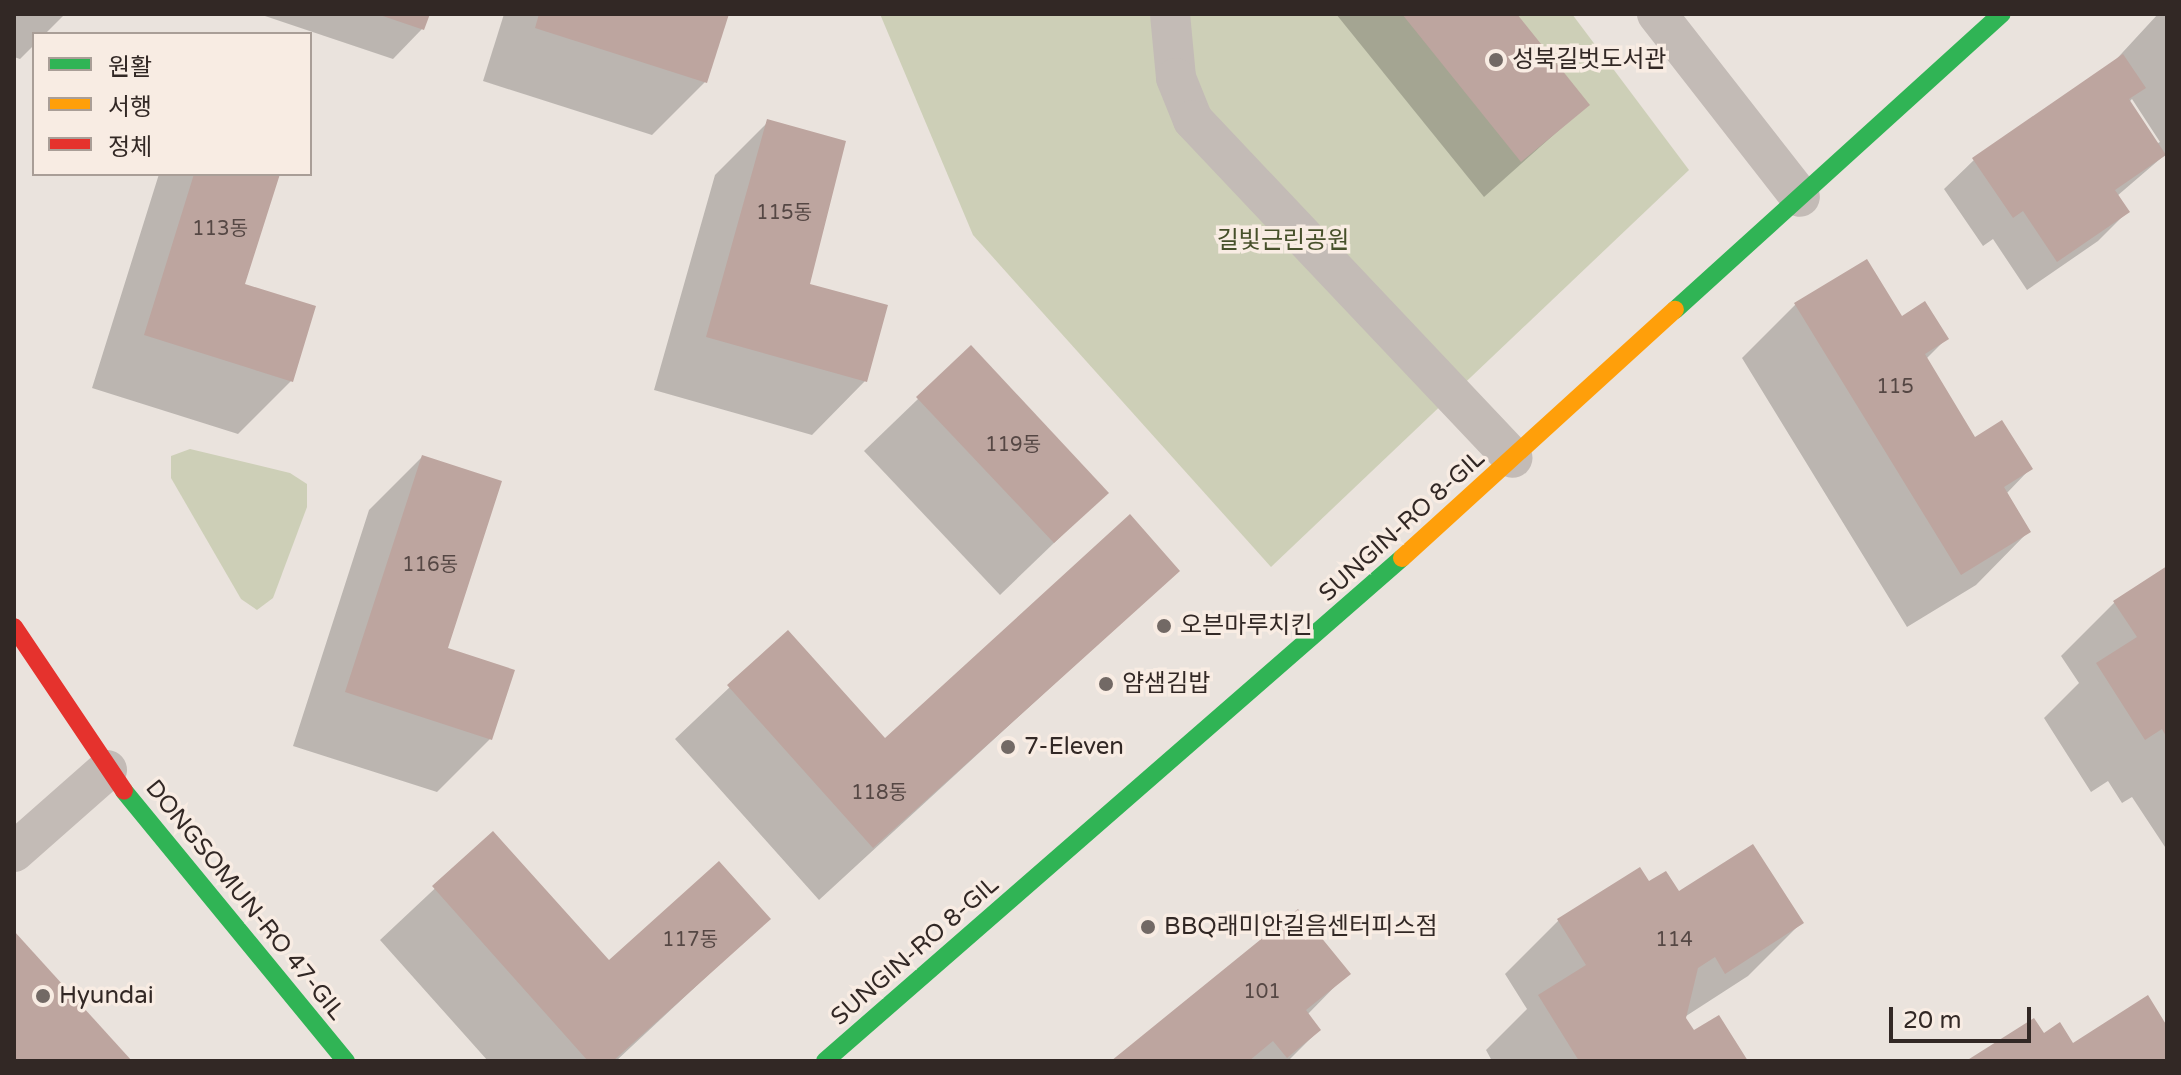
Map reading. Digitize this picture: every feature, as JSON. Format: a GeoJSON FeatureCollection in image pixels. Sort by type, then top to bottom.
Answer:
{"type":"FeatureCollection","features":[{"type":"Feature","properties":{"kind":"street"},"geometry":{"type":"LineString","coordinates":[[1170,14],[1176,78],[1193,120],[1513,458]]}},
{"type":"Feature","properties":{"kind":"street"},"geometry":{"type":"LineString","coordinates":[[1657,14],[1800,197]]}},
{"type":"Feature","properties":{"kind":"street","name":"SUNGIN-RO 8-GIL"},"geometry":{"type":"LineString","coordinates":[[825,1061],[1336,619],[2002,14]]}},
{"type":"Feature","properties":{"kind":"street","name":"DONGSOMUN-RO 47-GIL"},"geometry":{"type":"LineString","coordinates":[[14,627],[107,770],[346,1061]]}},
{"type":"Feature","properties":{"kind":"street"},"geometry":{"type":"LineString","coordinates":[[14,852],[107,770]]}},
{"type":"Feature","properties":{"kind":"green space","name":"길빛근린공원"},"geometry":{"type":"Polygon","coordinates":[[[880,14],[1572,14],[1689,170],[1271,567],[973,235],[880,14]]]}},
{"type":"Feature","properties":{"kind":"green space"},"geometry":{"type":"Polygon","coordinates":[[[190,449],[290,473],[307,484],[307,507],[273,598],[257,610],[241,599],[171,478],[171,456],[190,449]]]}},
{"type":"Feature","properties":{"kind":"building"},"geometry":{"type":"Polygon","coordinates":[[[377,14],[430,14],[424,30],[377,14]]]}},
{"type":"Feature","properties":{"kind":"building"},"geometry":{"type":"Polygon","coordinates":[[[539,14],[729,14],[707,83],[535,28],[539,14]]]}},
{"type":"Feature","properties":{"kind":"building","name":"성북길벗도서관"},"geometry":{"type":"Polygon","coordinates":[[[1402,14],[1517,14],[1590,105],[1521,162],[1402,14]]]}},
{"type":"Feature","properties":{"kind":"building"},"geometry":{"type":"Polygon","coordinates":[[[2123,54],[2146,88],[2129,99],[2166,155],[2115,190],[2130,212],[2057,262],[2023,211],[2013,218],[1972,158],[2123,54]]]}},
{"type":"Feature","properties":{"kind":"building"},"geometry":{"type":"Polygon","coordinates":[[[767,119],[846,141],[810,284],[888,305],[867,382],[706,337],[767,119]]]}},
{"type":"Feature","properties":{"kind":"building"},"geometry":{"type":"Polygon","coordinates":[[[193,176],[279,176],[245,284],[316,306],[293,382],[144,335],[193,176]]]}},
{"type":"Feature","properties":{"kind":"building"},"geometry":{"type":"Polygon","coordinates":[[[1867,259],[1902,316],[1925,301],[1949,339],[1925,354],[1975,437],[2002,420],[2033,469],[2004,487],[2031,532],[1961,575],[1794,303],[1867,259]]]}},
{"type":"Feature","properties":{"kind":"building"},"geometry":{"type":"Polygon","coordinates":[[[971,345],[1109,493],[1054,543],[916,397],[971,345]]]}},
{"type":"Feature","properties":{"kind":"building"},"geometry":{"type":"Polygon","coordinates":[[[422,455],[502,481],[448,648],[515,670],[492,740],[345,692],[422,455]]]}},
{"type":"Feature","properties":{"kind":"building"},"geometry":{"type":"Polygon","coordinates":[[[1130,514],[1180,571],[873,848],[727,685],[788,630],[885,738],[1130,514]]]}},
{"type":"Feature","properties":{"kind":"building"},"geometry":{"type":"Polygon","coordinates":[[[2167,566],[2167,738],[2162,729],[2145,740],[2096,663],[2137,637],[2113,601],[2167,566]]]}},
{"type":"Feature","properties":{"kind":"building"},"geometry":{"type":"Polygon","coordinates":[[[493,831],[609,960],[719,861],[771,919],[613,1061],[588,1061],[432,886],[493,831]]]}},
{"type":"Feature","properties":{"kind":"building"},"geometry":{"type":"Polygon","coordinates":[[[1753,844],[1804,923],[1725,974],[1715,957],[1698,968],[1686,1018],[1694,1030],[1719,1015],[1748,1061],[1579,1061],[1538,995],[1586,965],[1557,919],[1640,867],[1649,881],[1666,871],[1679,891],[1753,844]]]}},
{"type":"Feature","properties":{"kind":"building"},"geometry":{"type":"Polygon","coordinates":[[[1298,909],[1351,974],[1306,1010],[1321,1030],[1287,1058],[1273,1041],[1249,1061],[1111,1061],[1298,909]]]}},
{"type":"Feature","properties":{"kind":"building","name":"Hyundai"},"geometry":{"type":"Polygon","coordinates":[[[14,931],[132,1061],[14,1061],[14,931]]]}},
{"type":"Feature","properties":{"kind":"building"},"geometry":{"type":"Polygon","coordinates":[[[2148,995],[2167,1026],[2167,1061],[1966,1061],[2034,1018],[2044,1033],[2060,1022],[2073,1043],[2148,995]]]}},
{"type":"Feature","properties":{"kind":"traffic: fast"},"geometry":{"type":"LineString","coordinates":[[1675,310],[2002,14]]}},
{"type":"Feature","properties":{"kind":"traffic: fast"},"geometry":{"type":"LineString","coordinates":[[825,1061],[1402,558]]}},
{"type":"Feature","properties":{"kind":"traffic: fast"},"geometry":{"type":"LineString","coordinates":[[124,791],[346,1061]]}},
{"type":"Feature","properties":{"kind":"traffic: slow"},"geometry":{"type":"LineString","coordinates":[[1402,558],[1675,310]]}},
{"type":"Feature","properties":{"kind":"traffic: jam"},"geometry":{"type":"LineString","coordinates":[[14,627],[124,791]]}},
{"type":"Feature","properties":{"kind":"place","name":"성북길벗도서관"},"geometry":{"type":"Point","coordinates":[1496,60]}},
{"type":"Feature","properties":{"kind":"place","name":"오븐마루치킨"},"geometry":{"type":"Point","coordinates":[1164,626]}},
{"type":"Feature","properties":{"kind":"place","name":"얌샘김밥"},"geometry":{"type":"Point","coordinates":[1106,684]}},
{"type":"Feature","properties":{"kind":"place","name":"7-Eleven"},"geometry":{"type":"Point","coordinates":[1008,747]}},
{"type":"Feature","properties":{"kind":"place","name":"BBQ래미안길음센터피스점"},"geometry":{"type":"Point","coordinates":[1148,927]}},
{"type":"Feature","properties":{"kind":"place","name":"Hyundai"},"geometry":{"type":"Point","coordinates":[43,996]}}]}
